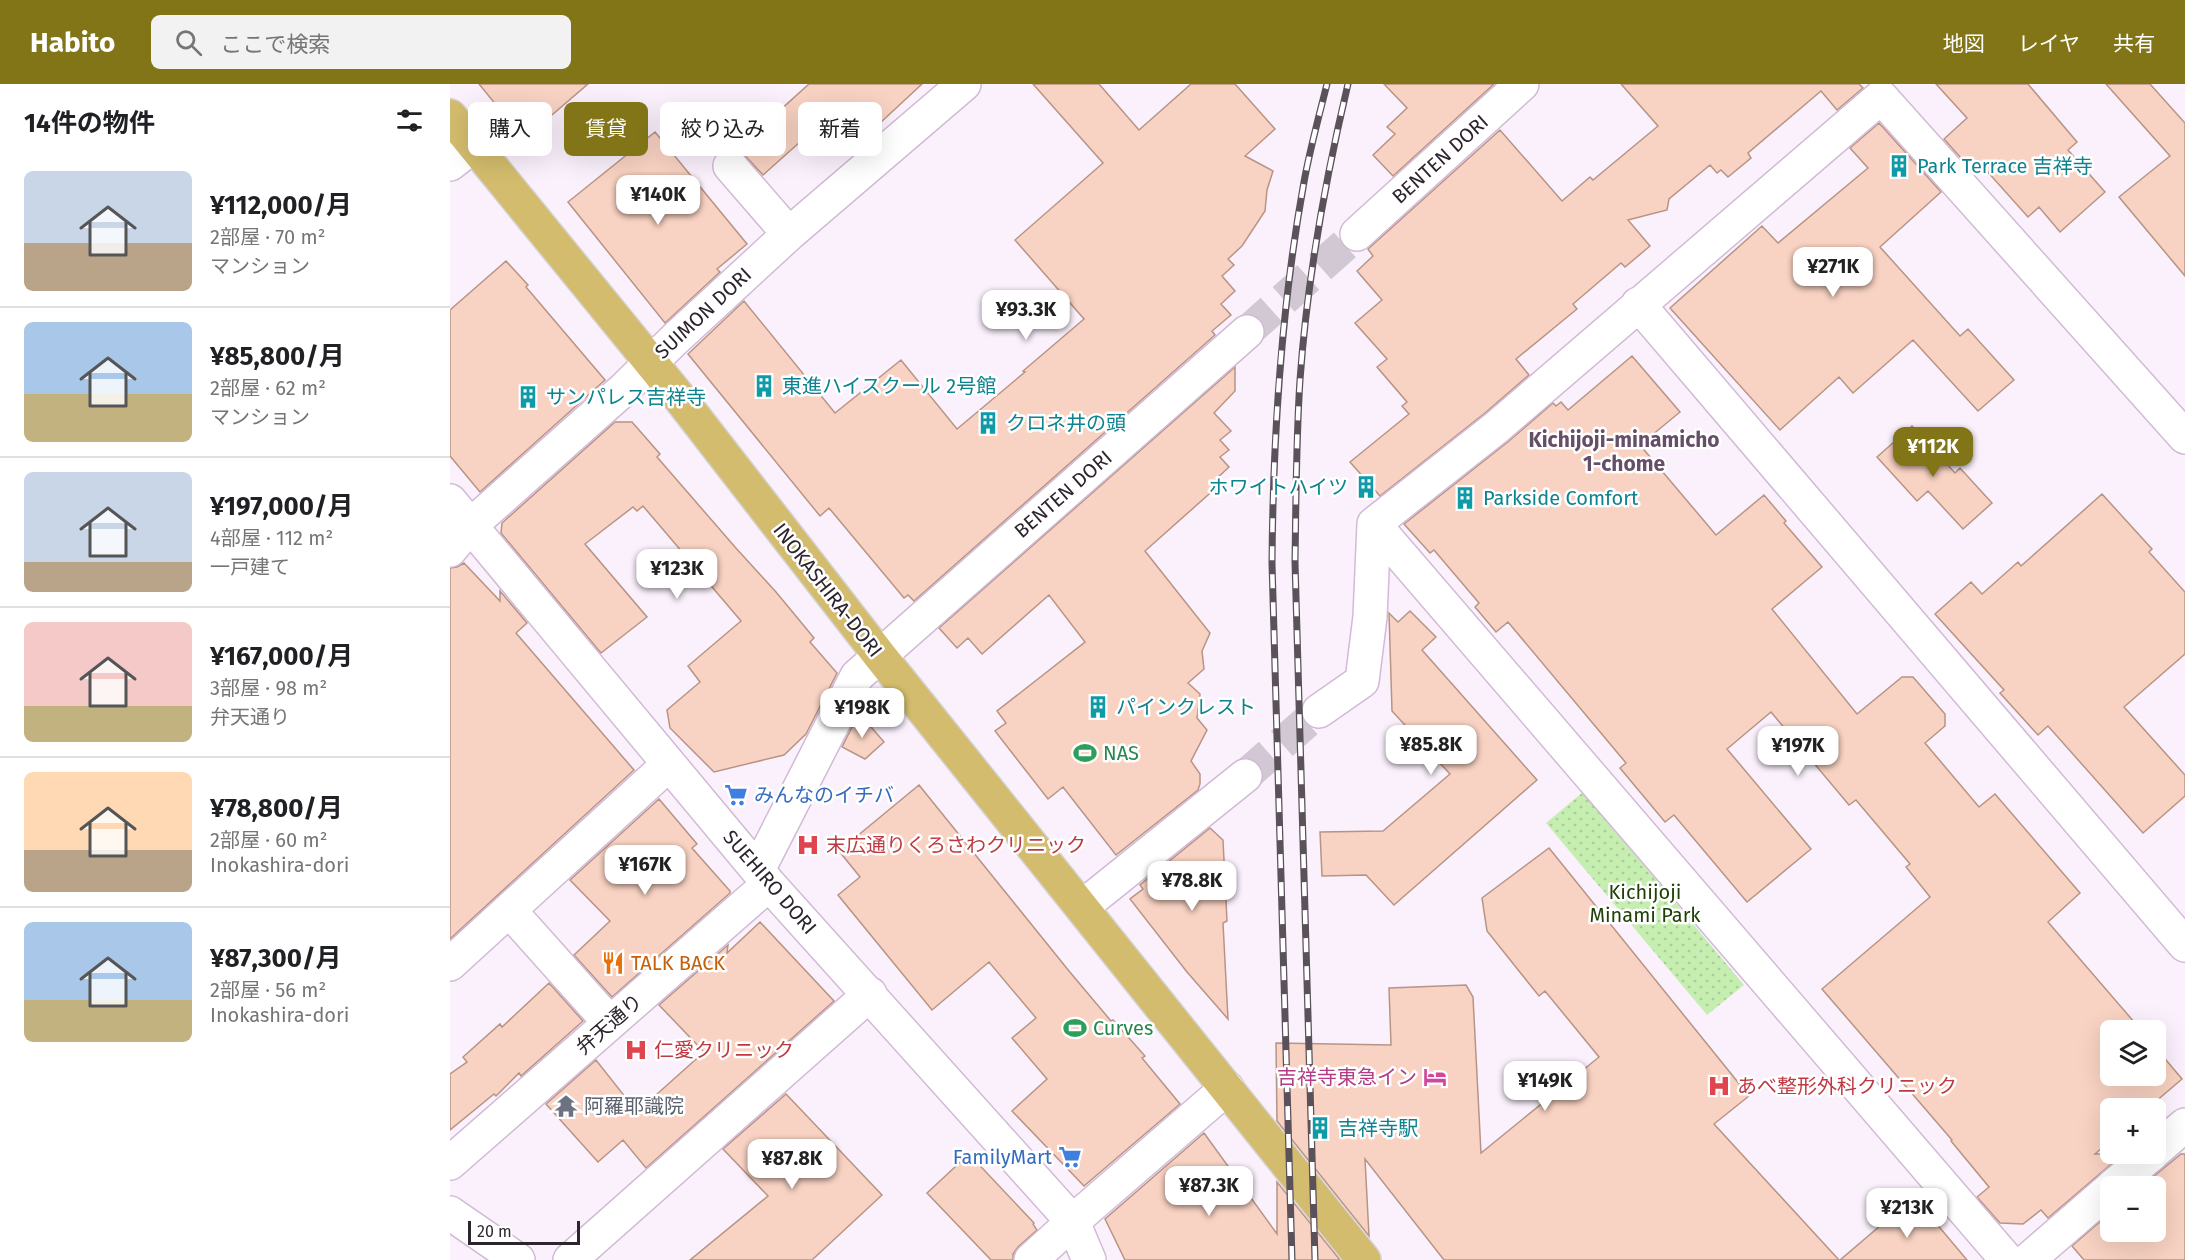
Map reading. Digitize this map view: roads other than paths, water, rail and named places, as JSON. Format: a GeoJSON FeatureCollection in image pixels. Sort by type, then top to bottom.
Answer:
{"type":"FeatureCollection","features":[{"type":"Feature","properties":{"kind":"main road","name":"INOKASHIRA-DORI"},"geometry":{"type":"LineString","coordinates":[[450,116],[462,155],[650,362],[879,656],[1364,1260]]}},
{"type":"Feature","properties":{"kind":"street","name":"SUIMON DORI"},"geometry":{"type":"LineString","coordinates":[[450,550],[471,525],[624,389],[650,362],[789,234],[964,84]]}},
{"type":"Feature","properties":{"kind":"street","name":"BENTEN DORI"},"geometry":{"type":"LineString","coordinates":[[1357,234],[1522,84]]}},
{"type":"Feature","properties":{"kind":"street"},"geometry":{"type":"LineString","coordinates":[[1319,711],[1362,681],[1370,617],[1374,524],[1497,427],[1889,91],[2185,437]]}},
{"type":"Feature","properties":{"kind":"street"},"geometry":{"type":"LineString","coordinates":[[730,166],[789,234]]}},
{"type":"Feature","properties":{"kind":"street"},"geometry":{"type":"LineString","coordinates":[[1638,304],[2185,945]]}},
{"type":"Feature","properties":{"kind":"street","name":"BENTEN DORI"},"geometry":{"type":"LineString","coordinates":[[879,656],[1247,332]]}},
{"type":"Feature","properties":{"kind":"street","name":"SUEHIRO DORI"},"geometry":{"type":"LineString","coordinates":[[450,501],[763,877],[1073,1222],[1089,1260]]}},
{"type":"Feature","properties":{"kind":"street"},"geometry":{"type":"LineString","coordinates":[[1374,524],[2007,1260]]}},
{"type":"Feature","properties":{"kind":"street","name":"弁天通り"},"geometry":{"type":"LineString","coordinates":[[450,1163],[610,1023],[763,877],[857,676],[879,656]]}},
{"type":"Feature","properties":{"kind":"street"},"geometry":{"type":"LineString","coordinates":[[450,964],[669,764]]}},
{"type":"Feature","properties":{"kind":"street"},"geometry":{"type":"LineString","coordinates":[[1082,907],[1245,776]]}},
{"type":"Feature","properties":{"kind":"street"},"geometry":{"type":"LineString","coordinates":[[509,910],[610,1023]]}},
{"type":"Feature","properties":{"kind":"street"},"geometry":{"type":"LineString","coordinates":[[570,1260],[870,994]]}},
{"type":"Feature","properties":{"kind":"street"},"geometry":{"type":"LineString","coordinates":[[1031,1260],[1227,1088]]}},
{"type":"Feature","properties":{"kind":"street"},"geometry":{"type":"LineString","coordinates":[[2166,1141],[2185,1125]]}},
{"type":"Feature","properties":{"kind":"street"},"geometry":{"type":"LineString","coordinates":[[2126,1176],[2140,1164]]}},
{"type":"Feature","properties":{"kind":"street"},"geometry":{"type":"LineString","coordinates":[[2028,1260],[2100,1198]]}},
{"type":"Feature","properties":{"kind":"street"},"geometry":{"type":"LineString","coordinates":[[450,1213],[518,1260]]}},
{"type":"Feature","properties":{"kind":"tunnel"},"geometry":{"type":"LineString","coordinates":[[1247,332],[1357,234]]}},
{"type":"Feature","properties":{"kind":"tunnel"},"geometry":{"type":"LineString","coordinates":[[1245,776],[1319,711]]}},
{"type":"Feature","properties":{"kind":"railway"},"geometry":{"type":"LineString","coordinates":[[1292,1260],[1272,563],[1273,515],[1276,419],[1289,277],[1306,170],[1327,84]]}},
{"type":"Feature","properties":{"kind":"railway"},"geometry":{"type":"LineString","coordinates":[[1315,1260],[1295,562],[1297,449],[1303,343],[1312,268],[1348,84]]}},
{"type":"Feature","properties":{"kind":"place","name":"Park Terrace 吉祥寺"},"geometry":{"type":"Point","coordinates":[1899,166]}},
{"type":"Feature","properties":{"kind":"place","name":"東進ハイスクール 2号館"},"geometry":{"type":"Point","coordinates":[764,386]}},
{"type":"Feature","properties":{"kind":"place","name":"サンパレス吉祥寺"},"geometry":{"type":"Point","coordinates":[528,397]}},
{"type":"Feature","properties":{"kind":"place","name":"クロネ井の頭"},"geometry":{"type":"Point","coordinates":[988,423]}},
{"type":"Feature","properties":{"kind":"place","name":"ホワイトハイツ"},"geometry":{"type":"Point","coordinates":[1366,487]}},
{"type":"Feature","properties":{"kind":"place","name":"Parkside Comfort"},"geometry":{"type":"Point","coordinates":[1465,498]}},
{"type":"Feature","properties":{"kind":"place","name":"パインクレスト"},"geometry":{"type":"Point","coordinates":[1098,707]}},
{"type":"Feature","properties":{"kind":"place","name":"NAS"},"geometry":{"type":"Point","coordinates":[1085,753]}},
{"type":"Feature","properties":{"kind":"place","name":"みんなのイチバ"},"geometry":{"type":"Point","coordinates":[736,795]}},
{"type":"Feature","properties":{"kind":"place","name":"末広通りくろさわクリニック"},"geometry":{"type":"Point","coordinates":[808,845]}},
{"type":"Feature","properties":{"kind":"place","name":"TALK BACK"},"geometry":{"type":"Point","coordinates":[613,963]}},
{"type":"Feature","properties":{"kind":"place","name":"Curves"},"geometry":{"type":"Point","coordinates":[1075,1028]}},
{"type":"Feature","properties":{"kind":"place","name":"仁愛クリニック"},"geometry":{"type":"Point","coordinates":[636,1050]}},
{"type":"Feature","properties":{"kind":"place","name":"吉祥寺東急イン"},"geometry":{"type":"Point","coordinates":[1435,1077]}},
{"type":"Feature","properties":{"kind":"place","name":"あべ整形外科クリニック"},"geometry":{"type":"Point","coordinates":[1719,1086]}},
{"type":"Feature","properties":{"kind":"place","name":"阿羅耶識院"},"geometry":{"type":"Point","coordinates":[566,1106]}},
{"type":"Feature","properties":{"kind":"place","name":"吉祥寺駅"},"geometry":{"type":"Point","coordinates":[1320,1128]}},
{"type":"Feature","properties":{"kind":"place","name":"FamilyMart"},"geometry":{"type":"Point","coordinates":[1070,1157]}},
{"type":"Feature","properties":{"kind":"district","name":"Kichijoji-minamicho 1-chome"},"geometry":{"type":"Point","coordinates":[1624,452]}},
{"type":"Feature","properties":{"kind":"park label","name":"Kichijoji Minami Park"},"geometry":{"type":"Point","coordinates":[1645,904]}}]}
